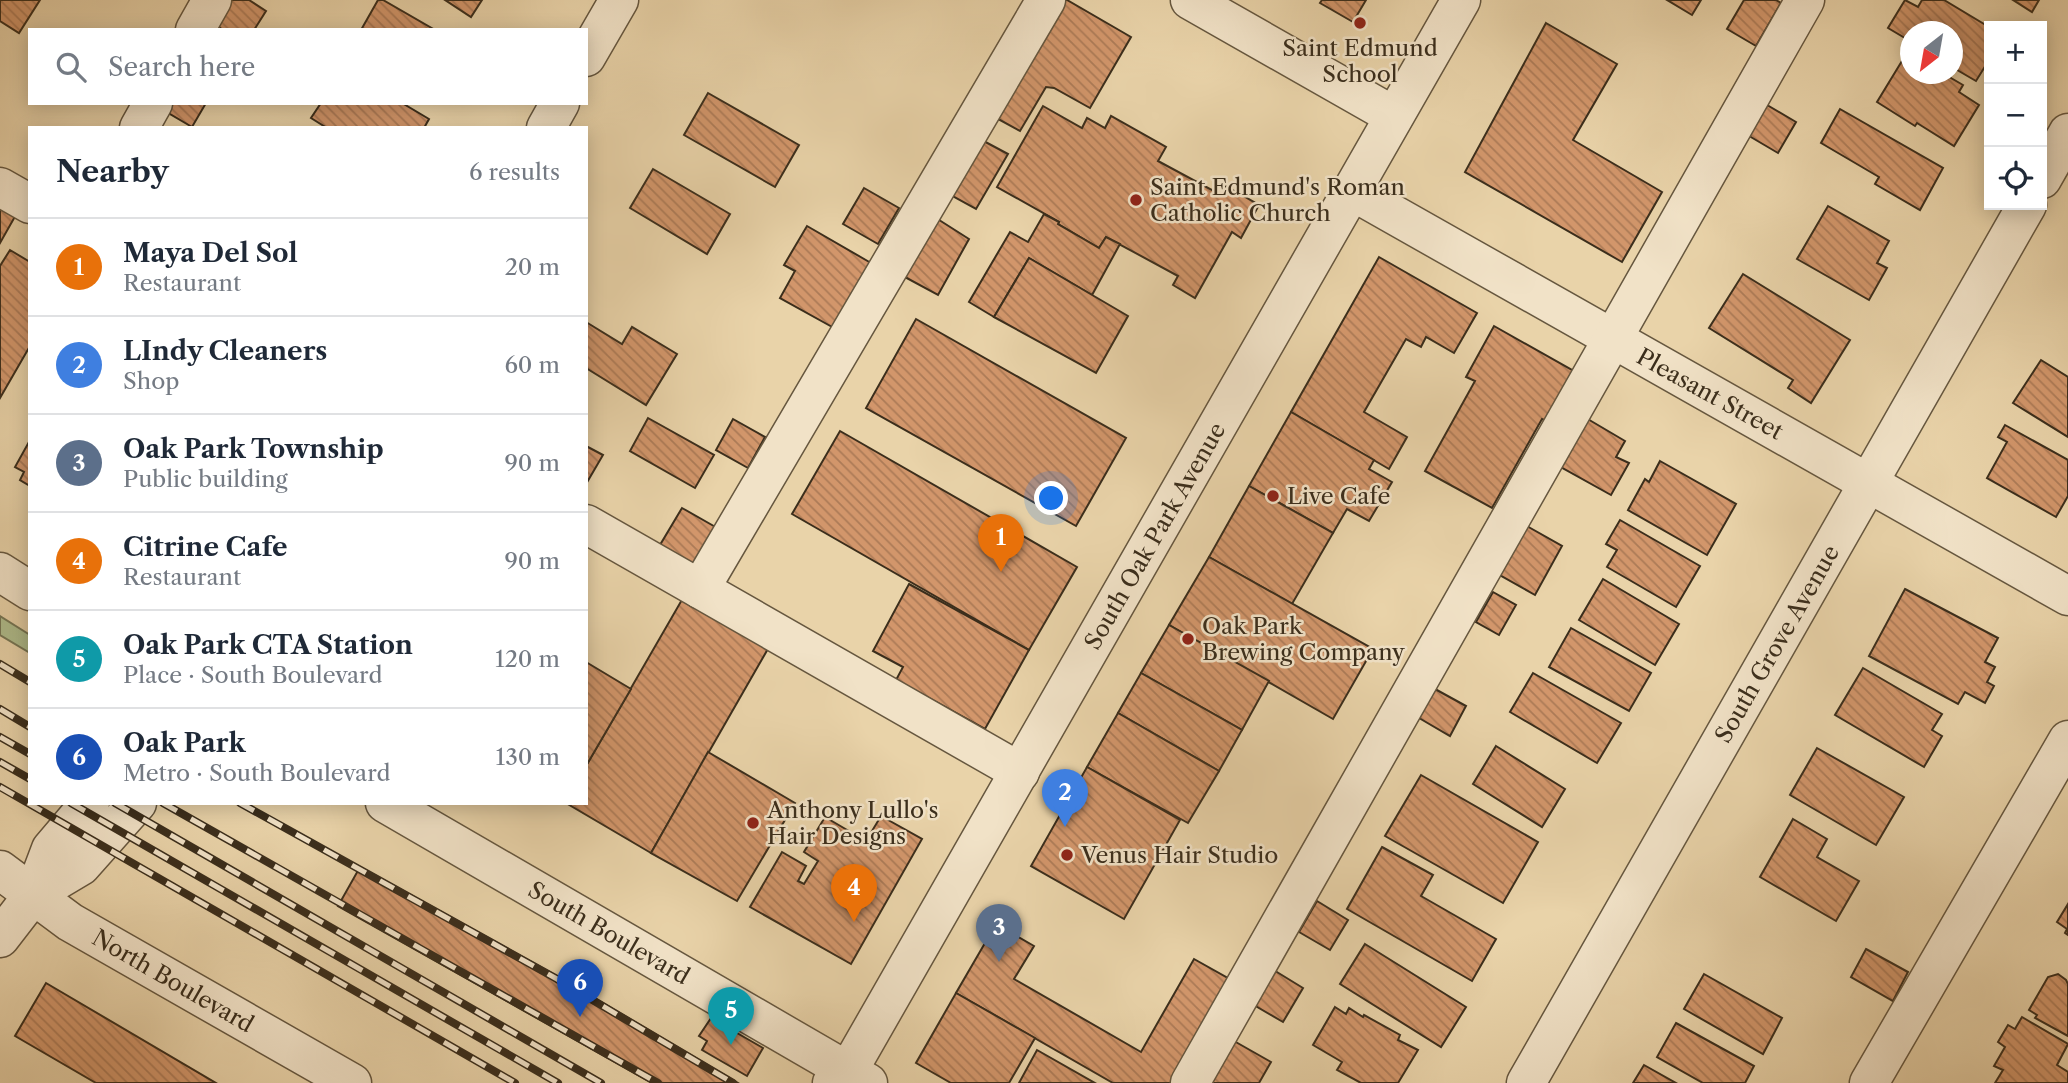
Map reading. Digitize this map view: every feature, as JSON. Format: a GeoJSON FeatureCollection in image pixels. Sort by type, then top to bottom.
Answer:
{"type":"FeatureCollection","features":[{"type":"Feature","properties":{"kind":"street"},"geometry":{"type":"LineString","coordinates":[[196,28],[212,0]]}},
{"type":"Feature","properties":{"kind":"street"},"geometry":{"type":"LineString","coordinates":[[588,54],[619,0]]}},
{"type":"Feature","properties":{"kind":"street"},"geometry":{"type":"LineString","coordinates":[[700,589],[1046,0]]}},
{"type":"Feature","properties":{"kind":"street"},"geometry":{"type":"LineString","coordinates":[[1190,0],[1394,117]]}},
{"type":"Feature","properties":{"kind":"street","name":"South Oak Park Avenue"},"geometry":{"type":"LineString","coordinates":[[849,1080],[1020,772],[1461,0]]}},
{"type":"Feature","properties":{"kind":"street"},"geometry":{"type":"LineString","coordinates":[[1190,1083],[1805,0]]}},
{"type":"Feature","properties":{"kind":"street"},"geometry":{"type":"LineString","coordinates":[[140,126],[152,105]]}},
{"type":"Feature","properties":{"kind":"street"},"geometry":{"type":"LineString","coordinates":[[547,126],[559,105]]}},
{"type":"Feature","properties":{"kind":"street"},"geometry":{"type":"LineString","coordinates":[[2047,170],[2068,133]]}},
{"type":"Feature","properties":{"kind":"street"},"geometry":{"type":"LineString","coordinates":[[0,187],[28,204]]}},
{"type":"Feature","properties":{"kind":"street","name":"Pleasant Street"},"geometry":{"type":"LineString","coordinates":[[1352,191],[2068,596]]}},
{"type":"Feature","properties":{"kind":"street","name":"South Grove Avenue"},"geometry":{"type":"LineString","coordinates":[[1526,1083],[2024,210]]}},
{"type":"Feature","properties":{"kind":"street"},"geometry":{"type":"LineString","coordinates":[[588,525],[1020,772]]}},
{"type":"Feature","properties":{"kind":"street"},"geometry":{"type":"LineString","coordinates":[[0,572],[28,590]]}},
{"type":"Feature","properties":{"kind":"street"},"geometry":{"type":"LineString","coordinates":[[1869,1083],[2068,740]]}},
{"type":"Feature","properties":{"kind":"street"},"geometry":{"type":"LineString","coordinates":[[0,938],[34,894],[51,849],[88,805]]}},
{"type":"Feature","properties":{"kind":"street"},"geometry":{"type":"LineString","coordinates":[[34,894],[81,866],[134,805]]}},
{"type":"Feature","properties":{"kind":"street","name":"South Boulevard"},"geometry":{"type":"LineString","coordinates":[[389,805],[849,1080]]}},
{"type":"Feature","properties":{"kind":"street","name":"North Boulevard"},"geometry":{"type":"LineString","coordinates":[[0,870],[70,922],[352,1083]]}},
{"type":"Feature","properties":{"kind":"green space"},"geometry":{"type":"Polygon","coordinates":[[[0,616],[28,634],[28,652],[0,635],[0,616]]]}},
{"type":"Feature","properties":{"kind":"building"},"geometry":{"type":"Polygon","coordinates":[[[0,0],[40,0],[19,33],[0,21],[0,0]]]}},
{"type":"Feature","properties":{"kind":"building"},"geometry":{"type":"Polygon","coordinates":[[[230,0],[249,0],[266,11],[255,28],[220,28],[215,24],[230,0]]]}},
{"type":"Feature","properties":{"kind":"building"},"geometry":{"type":"Polygon","coordinates":[[[378,0],[383,0],[432,28],[362,28],[378,0]]]}},
{"type":"Feature","properties":{"kind":"building"},"geometry":{"type":"Polygon","coordinates":[[[445,0],[482,0],[471,17],[445,0]]]}},
{"type":"Feature","properties":{"kind":"building"},"geometry":{"type":"Polygon","coordinates":[[[1055,0],[1067,0],[1131,37],[1090,108],[1054,88],[1046,87],[1020,131],[989,114],[1055,0]]]}},
{"type":"Feature","properties":{"kind":"building"},"geometry":{"type":"Polygon","coordinates":[[[1322,0],[1366,0],[1353,22],[1320,3],[1322,0]]]}},
{"type":"Feature","properties":{"kind":"building"},"geometry":{"type":"Polygon","coordinates":[[[1667,0],[1701,0],[1692,15],[1667,0]]]}},
{"type":"Feature","properties":{"kind":"building"},"geometry":{"type":"Polygon","coordinates":[[[1744,0],[1776,0],[1781,3],[1756,46],[1727,29],[1744,0]]]}},
{"type":"Feature","properties":{"kind":"building"},"geometry":{"type":"Polygon","coordinates":[[[1905,0],[1918,7],[1922,0],[1944,0],[1984,24],[1984,68],[1976,81],[1963,73],[1963,21],[1900,21],[1900,35],[1888,28],[1905,0]]]}},
{"type":"Feature","properties":{"kind":"building"},"geometry":{"type":"Polygon","coordinates":[[[2013,0],[2039,0],[2032,12],[2013,0]]]}},
{"type":"Feature","properties":{"kind":"building"},"geometry":{"type":"Polygon","coordinates":[[[1546,23],[1617,64],[1573,140],[1662,192],[1622,262],[1465,172],[1546,23]]]}},
{"type":"Feature","properties":{"kind":"building"},"geometry":{"type":"Polygon","coordinates":[[[1900,64],[1900,84],[1961,84],[1959,92],[1979,105],[1954,146],[1877,102],[1900,64]]]}},
{"type":"Feature","properties":{"kind":"building"},"geometry":{"type":"Polygon","coordinates":[[[708,93],[799,145],[775,187],[684,135],[708,93]]]}},
{"type":"Feature","properties":{"kind":"building"},"geometry":{"type":"Polygon","coordinates":[[[1762,102],[1796,122],[1778,153],[1744,133],[1762,102]]]}},
{"type":"Feature","properties":{"kind":"building"},"geometry":{"type":"Polygon","coordinates":[[[168,105],[205,105],[193,126],[165,111],[168,105]]]}},
{"type":"Feature","properties":{"kind":"building"},"geometry":{"type":"Polygon","coordinates":[[[320,105],[405,105],[429,119],[425,126],[324,126],[311,118],[320,105]]]}},
{"type":"Feature","properties":{"kind":"building","name":"Saint Edmund's Roman Catholic Church"},"geometry":{"type":"Polygon","coordinates":[[[1043,106],[1082,128],[1087,118],[1105,128],[1111,116],[1166,147],[1158,161],[1221,195],[1226,186],[1259,205],[1241,238],[1232,232],[1195,298],[1173,285],[1178,276],[1106,237],[1099,248],[997,187],[1043,106]]]}},
{"type":"Feature","properties":{"kind":"building"},"geometry":{"type":"Polygon","coordinates":[[[1840,109],[1943,168],[1920,210],[1875,184],[1879,177],[1821,143],[1840,109]]]}},
{"type":"Feature","properties":{"kind":"building"},"geometry":{"type":"Polygon","coordinates":[[[978,138],[1008,154],[976,209],[945,192],[978,138]]]}},
{"type":"Feature","properties":{"kind":"building"},"geometry":{"type":"Polygon","coordinates":[[[653,169],[730,214],[707,254],[630,208],[653,169]]]}},
{"type":"Feature","properties":{"kind":"building"},"geometry":{"type":"Polygon","coordinates":[[[864,188],[899,208],[878,244],[843,224],[864,188]]]}},
{"type":"Feature","properties":{"kind":"building"},"geometry":{"type":"Polygon","coordinates":[[[0,204],[17,213],[0,243],[0,204]]]}},
{"type":"Feature","properties":{"kind":"building"},"geometry":{"type":"Polygon","coordinates":[[[1828,206],[1889,241],[1877,263],[1887,268],[1869,300],[1797,259],[1828,206]]]}},
{"type":"Feature","properties":{"kind":"building"},"geometry":{"type":"Polygon","coordinates":[[[1044,214],[1099,248],[1106,237],[1120,244],[1092,295],[1029,258],[994,317],[969,302],[1010,232],[1028,242],[1044,214]]]}},
{"type":"Feature","properties":{"kind":"building"},"geometry":{"type":"Polygon","coordinates":[[[936,218],[969,239],[938,295],[903,276],[936,218]]]}},
{"type":"Feature","properties":{"kind":"building"},"geometry":{"type":"Polygon","coordinates":[[[807,226],[871,263],[834,328],[780,298],[795,271],[784,265],[807,226]]]}},
{"type":"Feature","properties":{"kind":"building"},"geometry":{"type":"Polygon","coordinates":[[[10,250],[28,261],[28,349],[0,398],[0,266],[10,250]]]}},
{"type":"Feature","properties":{"kind":"building"},"geometry":{"type":"Polygon","coordinates":[[[1379,257],[1477,313],[1454,353],[1426,337],[1421,347],[1406,339],[1364,412],[1407,437],[1389,469],[1291,412],[1379,257]]]}},
{"type":"Feature","properties":{"kind":"building"},"geometry":{"type":"Polygon","coordinates":[[[1029,258],[1128,316],[1096,373],[994,317],[1029,258]]]}},
{"type":"Feature","properties":{"kind":"building"},"geometry":{"type":"Polygon","coordinates":[[[1743,274],[1850,340],[1811,403],[1788,388],[1793,380],[1709,328],[1743,274]]]}},
{"type":"Feature","properties":{"kind":"building"},"geometry":{"type":"Polygon","coordinates":[[[916,319],[1126,438],[1076,526],[866,408],[916,319]]]}},
{"type":"Feature","properties":{"kind":"building"},"geometry":{"type":"Polygon","coordinates":[[[588,323],[622,344],[632,327],[677,354],[646,405],[588,369],[588,323]]]}},
{"type":"Feature","properties":{"kind":"building"},"geometry":{"type":"Polygon","coordinates":[[[1494,326],[1579,374],[1551,423],[1542,419],[1492,508],[1425,471],[1475,381],[1466,377],[1494,326]]]}},
{"type":"Feature","properties":{"kind":"building"},"geometry":{"type":"Polygon","coordinates":[[[2041,360],[2068,377],[2068,437],[2013,403],[2041,360]]]}},
{"type":"Feature","properties":{"kind":"building"},"geometry":{"type":"Polygon","coordinates":[[[1291,412],[1374,460],[1369,469],[1392,482],[1369,521],[1347,509],[1333,533],[1249,486],[1291,412]]]}},
{"type":"Feature","properties":{"kind":"building"},"geometry":{"type":"Polygon","coordinates":[[[648,418],[714,455],[695,488],[630,451],[648,418]]]}},
{"type":"Feature","properties":{"kind":"building"},"geometry":{"type":"Polygon","coordinates":[[[1586,418],[1625,441],[1616,457],[1629,463],[1611,495],[1559,466],[1586,418]]]}},
{"type":"Feature","properties":{"kind":"building"},"geometry":{"type":"Polygon","coordinates":[[[733,419],[765,437],[748,468],[716,450],[733,419]]]}},
{"type":"Feature","properties":{"kind":"building"},"geometry":{"type":"Polygon","coordinates":[[[2005,425],[2068,460],[2068,496],[2056,517],[1987,478],[2007,442],[1998,437],[2005,425]]]}},
{"type":"Feature","properties":{"kind":"building"},"geometry":{"type":"Polygon","coordinates":[[[840,431],[1077,567],[1029,650],[792,514],[840,431]]]}},
{"type":"Feature","properties":{"kind":"building"},"geometry":{"type":"Polygon","coordinates":[[[28,444],[28,485],[20,480],[24,472],[15,467],[28,444]]]}},
{"type":"Feature","properties":{"kind":"building"},"geometry":{"type":"Polygon","coordinates":[[[588,447],[603,455],[588,481],[588,447]]]}},
{"type":"Feature","properties":{"kind":"building"},"geometry":{"type":"Polygon","coordinates":[[[1660,461],[1736,504],[1707,555],[1628,510],[1645,479],[1649,482],[1660,461]]]}},
{"type":"Feature","properties":{"kind":"building"},"geometry":{"type":"Polygon","coordinates":[[[1249,486],[1333,533],[1292,604],[1209,557],[1249,486]]]}},
{"type":"Feature","properties":{"kind":"building"},"geometry":{"type":"Polygon","coordinates":[[[682,508],[719,529],[697,567],[660,545],[682,508]]]}},
{"type":"Feature","properties":{"kind":"building"},"geometry":{"type":"Polygon","coordinates":[[[1620,520],[1700,566],[1676,607],[1607,567],[1617,550],[1606,544],[1620,520]]]}},
{"type":"Feature","properties":{"kind":"building"},"geometry":{"type":"Polygon","coordinates":[[[1525,525],[1562,546],[1535,595],[1498,574],[1525,525]]]}},
{"type":"Feature","properties":{"kind":"building"},"geometry":{"type":"Polygon","coordinates":[[[1209,557],[1373,649],[1333,719],[1169,625],[1209,557]]]}},
{"type":"Feature","properties":{"kind":"building"},"geometry":{"type":"Polygon","coordinates":[[[1603,579],[1679,624],[1655,665],[1579,620],[1603,579]]]}},
{"type":"Feature","properties":{"kind":"building"},"geometry":{"type":"Polygon","coordinates":[[[909,584],[1029,650],[985,729],[896,680],[903,667],[873,651],[909,584]]]}},
{"type":"Feature","properties":{"kind":"building"},"geometry":{"type":"Polygon","coordinates":[[[1905,589],[1998,638],[1985,662],[1995,667],[1987,682],[1994,686],[1985,703],[1965,692],[1958,704],[1869,656],[1905,589]]]}},
{"type":"Feature","properties":{"kind":"building"},"geometry":{"type":"Polygon","coordinates":[[[687,591],[773,640],[651,853],[569,805],[588,805],[588,763],[687,591]]]}},
{"type":"Feature","properties":{"kind":"building"},"geometry":{"type":"Polygon","coordinates":[[[1493,592],[1516,605],[1499,635],[1476,622],[1493,592]]]}},
{"type":"Feature","properties":{"kind":"building"},"geometry":{"type":"Polygon","coordinates":[[[1169,625],[1269,681],[1242,730],[1141,673],[1169,625]]]}},
{"type":"Feature","properties":{"kind":"building"},"geometry":{"type":"Polygon","coordinates":[[[1571,628],[1651,673],[1629,711],[1549,667],[1571,628]]]}},
{"type":"Feature","properties":{"kind":"building"},"geometry":{"type":"Polygon","coordinates":[[[588,663],[631,689],[588,763],[588,663]]]}},
{"type":"Feature","properties":{"kind":"building"},"geometry":{"type":"Polygon","coordinates":[[[1863,668],[1942,714],[1932,730],[1942,736],[1924,767],[1835,715],[1863,668]]]}},
{"type":"Feature","properties":{"kind":"building"},"geometry":{"type":"Polygon","coordinates":[[[1141,673],[1242,730],[1219,771],[1118,713],[1141,673]]]}},
{"type":"Feature","properties":{"kind":"building"},"geometry":{"type":"Polygon","coordinates":[[[1533,673],[1621,723],[1597,763],[1510,712],[1533,673]]]}},
{"type":"Feature","properties":{"kind":"building"},"geometry":{"type":"Polygon","coordinates":[[[1435,689],[1466,706],[1450,736],[1419,718],[1435,689]]]}},
{"type":"Feature","properties":{"kind":"building"},"geometry":{"type":"Polygon","coordinates":[[[1118,713],[1219,771],[1188,823],[1087,767],[1118,713]]]}},
{"type":"Feature","properties":{"kind":"building"},"geometry":{"type":"Polygon","coordinates":[[[1496,746],[1565,789],[1542,827],[1473,784],[1496,746]]]}},
{"type":"Feature","properties":{"kind":"building"},"geometry":{"type":"Polygon","coordinates":[[[1817,748],[1904,797],[1876,845],[1790,795],[1817,748]]]}},
{"type":"Feature","properties":{"kind":"building"},"geometry":{"type":"Polygon","coordinates":[[[708,752],[795,803],[737,901],[651,853],[708,752]]]}},
{"type":"Feature","properties":{"kind":"building"},"geometry":{"type":"Polygon","coordinates":[[[1087,767],[1180,820],[1124,919],[1031,866],[1087,767]]]}},
{"type":"Feature","properties":{"kind":"building"},"geometry":{"type":"Polygon","coordinates":[[[1421,775],[1538,842],[1503,903],[1385,836],[1421,775]]]}},
{"type":"Feature","properties":{"kind":"building"},"geometry":{"type":"Polygon","coordinates":[[[881,816],[922,839],[851,964],[750,907],[782,852],[806,866],[798,881],[804,884],[818,861],[804,852],[825,817],[866,841],[881,816]]]}},
{"type":"Feature","properties":{"kind":"building"},"geometry":{"type":"Polygon","coordinates":[[[1793,819],[1827,839],[1817,857],[1859,881],[1836,921],[1760,877],[1793,819]]]}},
{"type":"Feature","properties":{"kind":"building"},"geometry":{"type":"Polygon","coordinates":[[[1382,847],[1433,875],[1421,896],[1496,939],[1472,981],[1347,909],[1382,847]]]}},
{"type":"Feature","properties":{"kind":"building"},"geometry":{"type":"Polygon","coordinates":[[[360,867],[559,977],[738,1083],[652,1083],[338,906],[360,867]]]}},
{"type":"Feature","properties":{"kind":"building"},"geometry":{"type":"Polygon","coordinates":[[[1317,901],[1348,920],[1330,950],[1299,932],[1317,901]]]}},
{"type":"Feature","properties":{"kind":"building"},"geometry":{"type":"Polygon","coordinates":[[[2068,904],[2068,935],[2065,933],[2067,929],[2057,922],[2068,904]]]}},
{"type":"Feature","properties":{"kind":"building"},"geometry":{"type":"Polygon","coordinates":[[[996,924],[1034,946],[1014,979],[1141,1052],[1194,959],[1233,981],[1175,1083],[1113,1083],[956,993],[996,924]]]}},
{"type":"Feature","properties":{"kind":"building"},"geometry":{"type":"Polygon","coordinates":[[[1365,944],[1466,1007],[1441,1047],[1340,984],[1365,944]]]}},
{"type":"Feature","properties":{"kind":"building"},"geometry":{"type":"Polygon","coordinates":[[[1866,949],[1908,972],[1893,1001],[1851,977],[1866,949]]]}},
{"type":"Feature","properties":{"kind":"building"},"geometry":{"type":"Polygon","coordinates":[[[1272,969],[1303,988],[1283,1022],[1252,1004],[1272,969]]]}},
{"type":"Feature","properties":{"kind":"building"},"geometry":{"type":"Polygon","coordinates":[[[1704,974],[1782,1018],[1763,1054],[1684,1009],[1704,974]]]}},
{"type":"Feature","properties":{"kind":"building"},"geometry":{"type":"Polygon","coordinates":[[[2058,974],[2068,984],[2068,1036],[2035,1018],[2037,1015],[2029,1010],[2048,977],[2058,974]]]}},
{"type":"Feature","properties":{"kind":"building"},"geometry":{"type":"Polygon","coordinates":[[[46,983],[216,1083],[96,1083],[15,1036],[46,983]]]}},
{"type":"Feature","properties":{"kind":"building"},"geometry":{"type":"Polygon","coordinates":[[[956,993],[1035,1038],[1009,1083],[951,1083],[916,1063],[956,993]]]}},
{"type":"Feature","properties":{"kind":"building"},"geometry":{"type":"Polygon","coordinates":[[[1335,1007],[1346,1014],[1349,1008],[1363,1017],[1364,1015],[1400,1035],[1398,1040],[1418,1050],[1398,1083],[1361,1083],[1337,1070],[1342,1062],[1313,1045],[1335,1007]]]}},
{"type":"Feature","properties":{"kind":"building"},"geometry":{"type":"Polygon","coordinates":[[[2022,1017],[2068,1044],[2057,1065],[2068,1072],[2068,1083],[1995,1083],[2003,1070],[1994,1066],[2005,1047],[1998,1042],[2008,1025],[2015,1029],[2022,1017]]]}},
{"type":"Feature","properties":{"kind":"building"},"geometry":{"type":"Polygon","coordinates":[[[711,1018],[763,1048],[747,1076],[702,1050],[707,1041],[699,1036],[711,1018]]]}},
{"type":"Feature","properties":{"kind":"building"},"geometry":{"type":"Polygon","coordinates":[[[1676,1023],[1754,1066],[1745,1083],[1703,1083],[1657,1057],[1676,1023]]]}},
{"type":"Feature","properties":{"kind":"building"},"geometry":{"type":"Polygon","coordinates":[[[1234,1041],[1271,1062],[1259,1083],[1210,1083],[1234,1041]]]}},
{"type":"Feature","properties":{"kind":"building"},"geometry":{"type":"Polygon","coordinates":[[[1037,1050],[1095,1083],[1019,1083],[1037,1050]]]}},
{"type":"Feature","properties":{"kind":"building"},"geometry":{"type":"Polygon","coordinates":[[[1644,1065],[1676,1083],[1633,1083],[1644,1065]]]}},
{"type":"Feature","properties":{"kind":"railway"},"geometry":{"type":"LineString","coordinates":[[0,664],[28,681]]}},
{"type":"Feature","properties":{"kind":"railway"},"geometry":{"type":"LineString","coordinates":[[0,709],[28,726]]}},
{"type":"Feature","properties":{"kind":"railway"},"geometry":{"type":"LineString","coordinates":[[0,737],[28,753]]}},
{"type":"Feature","properties":{"kind":"railway"},"geometry":{"type":"LineString","coordinates":[[0,762],[28,778]]}},
{"type":"Feature","properties":{"kind":"railway"},"geometry":{"type":"LineString","coordinates":[[0,787],[28,803]]}},
{"type":"Feature","properties":{"kind":"railway"},"geometry":{"type":"LineString","coordinates":[[31,805],[515,1083]]}},
{"type":"Feature","properties":{"kind":"railway"},"geometry":{"type":"LineString","coordinates":[[74,805],[558,1083]]}},
{"type":"Feature","properties":{"kind":"railway"},"geometry":{"type":"LineString","coordinates":[[118,805],[601,1083]]}},
{"type":"Feature","properties":{"kind":"railway"},"geometry":{"type":"LineString","coordinates":[[167,805],[658,1083]]}},
{"type":"Feature","properties":{"kind":"railway"},"geometry":{"type":"LineString","coordinates":[[244,805],[557,979],[733,1083]]}},
{"type":"Feature","properties":{"kind":"place","name":"Saint Edmund School"},"geometry":{"type":"Point","coordinates":[1360,23]}},
{"type":"Feature","properties":{"kind":"place","name":"Saint Edmund's Roman Catholic Church"},"geometry":{"type":"Point","coordinates":[1136,200]}},
{"type":"Feature","properties":{"kind":"place","name":"Live Cafe"},"geometry":{"type":"Point","coordinates":[1273,496]}},
{"type":"Feature","properties":{"kind":"place","name":"Maya Del Sol"},"geometry":{"type":"Point","coordinates":[1001,572]}},
{"type":"Feature","properties":{"kind":"place","name":"Oak Park Brewing Company"},"geometry":{"type":"Point","coordinates":[1188,639]}},
{"type":"Feature","properties":{"kind":"place","name":"Anthony Lullo's Hair Designs"},"geometry":{"type":"Point","coordinates":[753,823]}},
{"type":"Feature","properties":{"kind":"place","name":"LIndy Cleaners"},"geometry":{"type":"Point","coordinates":[1065,827]}},
{"type":"Feature","properties":{"kind":"place","name":"Venus Hair Studio"},"geometry":{"type":"Point","coordinates":[1067,855]}},
{"type":"Feature","properties":{"kind":"place","name":"Citrine Cafe"},"geometry":{"type":"Point","coordinates":[854,922]}},
{"type":"Feature","properties":{"kind":"place","name":"Oak Park Township"},"geometry":{"type":"Point","coordinates":[999,962]}},
{"type":"Feature","properties":{"kind":"place","name":"Oak Park"},"geometry":{"type":"Point","coordinates":[580,1017]}},
{"type":"Feature","properties":{"kind":"place","name":"Oak Park CTA Station"},"geometry":{"type":"Point","coordinates":[731,1045]}}]}
